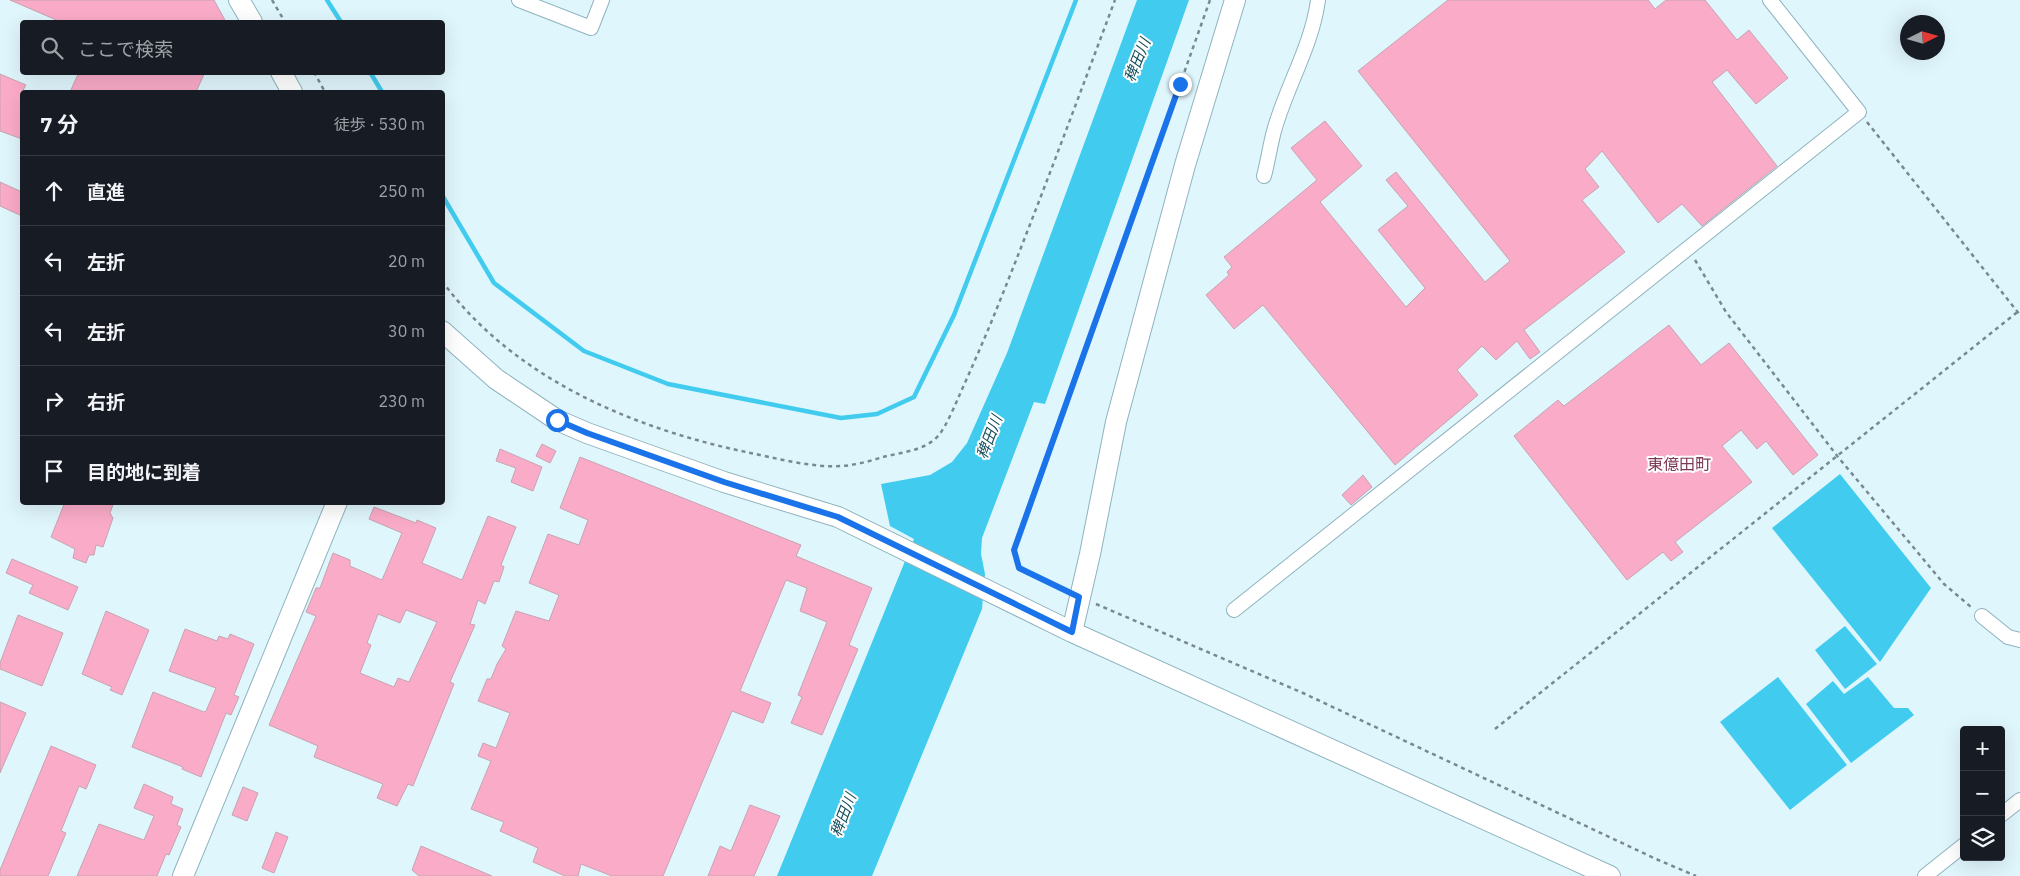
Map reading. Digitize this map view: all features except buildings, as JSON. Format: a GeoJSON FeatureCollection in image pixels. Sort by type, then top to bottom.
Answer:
{"type":"FeatureCollection","features":[{"type":"Feature","properties":{"kind":"street"},"geometry":{"type":"LineString","coordinates":[[239,0],[251,20]]}},
{"type":"Feature","properties":{"kind":"street"},"geometry":{"type":"LineString","coordinates":[[519,0],[591,28],[602,0]]}},
{"type":"Feature","properties":{"kind":"street"},"geometry":{"type":"LineString","coordinates":[[1072,632],[1090,554],[1116,422],[1185,165],[1234,0]]}},
{"type":"Feature","properties":{"kind":"street"},"geometry":{"type":"LineString","coordinates":[[1264,176],[1274,130],[1310,36],[1318,0]]}},
{"type":"Feature","properties":{"kind":"street"},"geometry":{"type":"LineString","coordinates":[[1234,610],[1859,112],[1770,0]]}},
{"type":"Feature","properties":{"kind":"street"},"geometry":{"type":"LineString","coordinates":[[283,75],[291,90]]}},
{"type":"Feature","properties":{"kind":"street"},"geometry":{"type":"LineString","coordinates":[[445,334],[496,379],[557,420],[587,433],[724,482],[838,517],[1072,632],[1610,876]]}},
{"type":"Feature","properties":{"kind":"street"},"geometry":{"type":"LineString","coordinates":[[183,876],[336,505]]}},
{"type":"Feature","properties":{"kind":"street"},"geometry":{"type":"LineString","coordinates":[[1982,616],[2008,637],[2020,640]]}},
{"type":"Feature","properties":{"kind":"street"},"geometry":{"type":"LineString","coordinates":[[2005,812],[2020,800]]}},
{"type":"Feature","properties":{"kind":"street"},"geometry":{"type":"LineString","coordinates":[[1925,876],[1960,848]]}},
{"type":"Feature","properties":{"kind":"path"},"geometry":{"type":"LineString","coordinates":[[272,0],[284,20]]}},
{"type":"Feature","properties":{"kind":"path"},"geometry":{"type":"LineString","coordinates":[[445,285],[471,316],[492,336],[524,361],[575,392],[609,409],[682,437],[777,459],[825,466],[859,464],[926,446],[939,434],[950,417],[979,352],[1115,0]]}},
{"type":"Feature","properties":{"kind":"path"},"geometry":{"type":"LineString","coordinates":[[1210,0],[1014,550],[1019,568],[1079,597],[1303,693],[1696,876]]}},
{"type":"Feature","properties":{"kind":"path"},"geometry":{"type":"LineString","coordinates":[[316,75],[324,90]]}},
{"type":"Feature","properties":{"kind":"path"},"geometry":{"type":"LineString","coordinates":[[1495,729],[2019,312],[1859,112]]}},
{"type":"Feature","properties":{"kind":"path"},"geometry":{"type":"LineString","coordinates":[[1688,248],[1726,312],[1838,457],[1944,584],[1982,616]]}},
{"type":"Feature","properties":{"kind":"water","name":"稗田川"},"geometry":{"type":"Polygon","coordinates":[[[1137,0],[1189,0],[1045,404],[1034,402],[982,538],[981,554],[985,574],[982,609],[872,876],[777,876],[914,539],[890,526],[881,484],[930,475],[952,462],[967,443],[1007,353],[1137,0]]]}},
{"type":"Feature","properties":{"kind":"water"},"geometry":{"type":"Polygon","coordinates":[[[1840,474],[1931,588],[1880,662],[1772,528],[1840,474]]]}},
{"type":"Feature","properties":{"kind":"water"},"geometry":{"type":"Polygon","coordinates":[[[1845,626],[1877,664],[1845,689],[1815,650],[1845,626]]]}},
{"type":"Feature","properties":{"kind":"water"},"geometry":{"type":"Polygon","coordinates":[[[1778,677],[1847,765],[1790,810],[1720,722],[1778,677]]]}},
{"type":"Feature","properties":{"kind":"water"},"geometry":{"type":"Polygon","coordinates":[[[1868,677],[1894,708],[1908,708],[1914,715],[1851,763],[1806,704],[1833,681],[1844,694],[1868,677]]]}},
{"type":"Feature","properties":{"kind":"waterway"},"geometry":{"type":"LineString","coordinates":[[327,0],[340,20]]}},
{"type":"Feature","properties":{"kind":"waterway"},"geometry":{"type":"LineString","coordinates":[[445,200],[494,283],[584,351],[668,384],[841,418],[877,414],[914,397],[954,315],[1076,0]]}},
{"type":"Feature","properties":{"kind":"waterway"},"geometry":{"type":"LineString","coordinates":[[372,75],[381,90]]}},
{"type":"Feature","properties":{"kind":"district","name":"東億田町"},"geometry":{"type":"Point","coordinates":[1679,464]}},
{"type":"Feature","properties":{"kind":"route"},"geometry":{"type":"LineString","coordinates":[[557,420],[587,433],[724,482],[838,517],[1072,632],[1079,597],[1019,568],[1014,550],[1180,84]]}}]}
